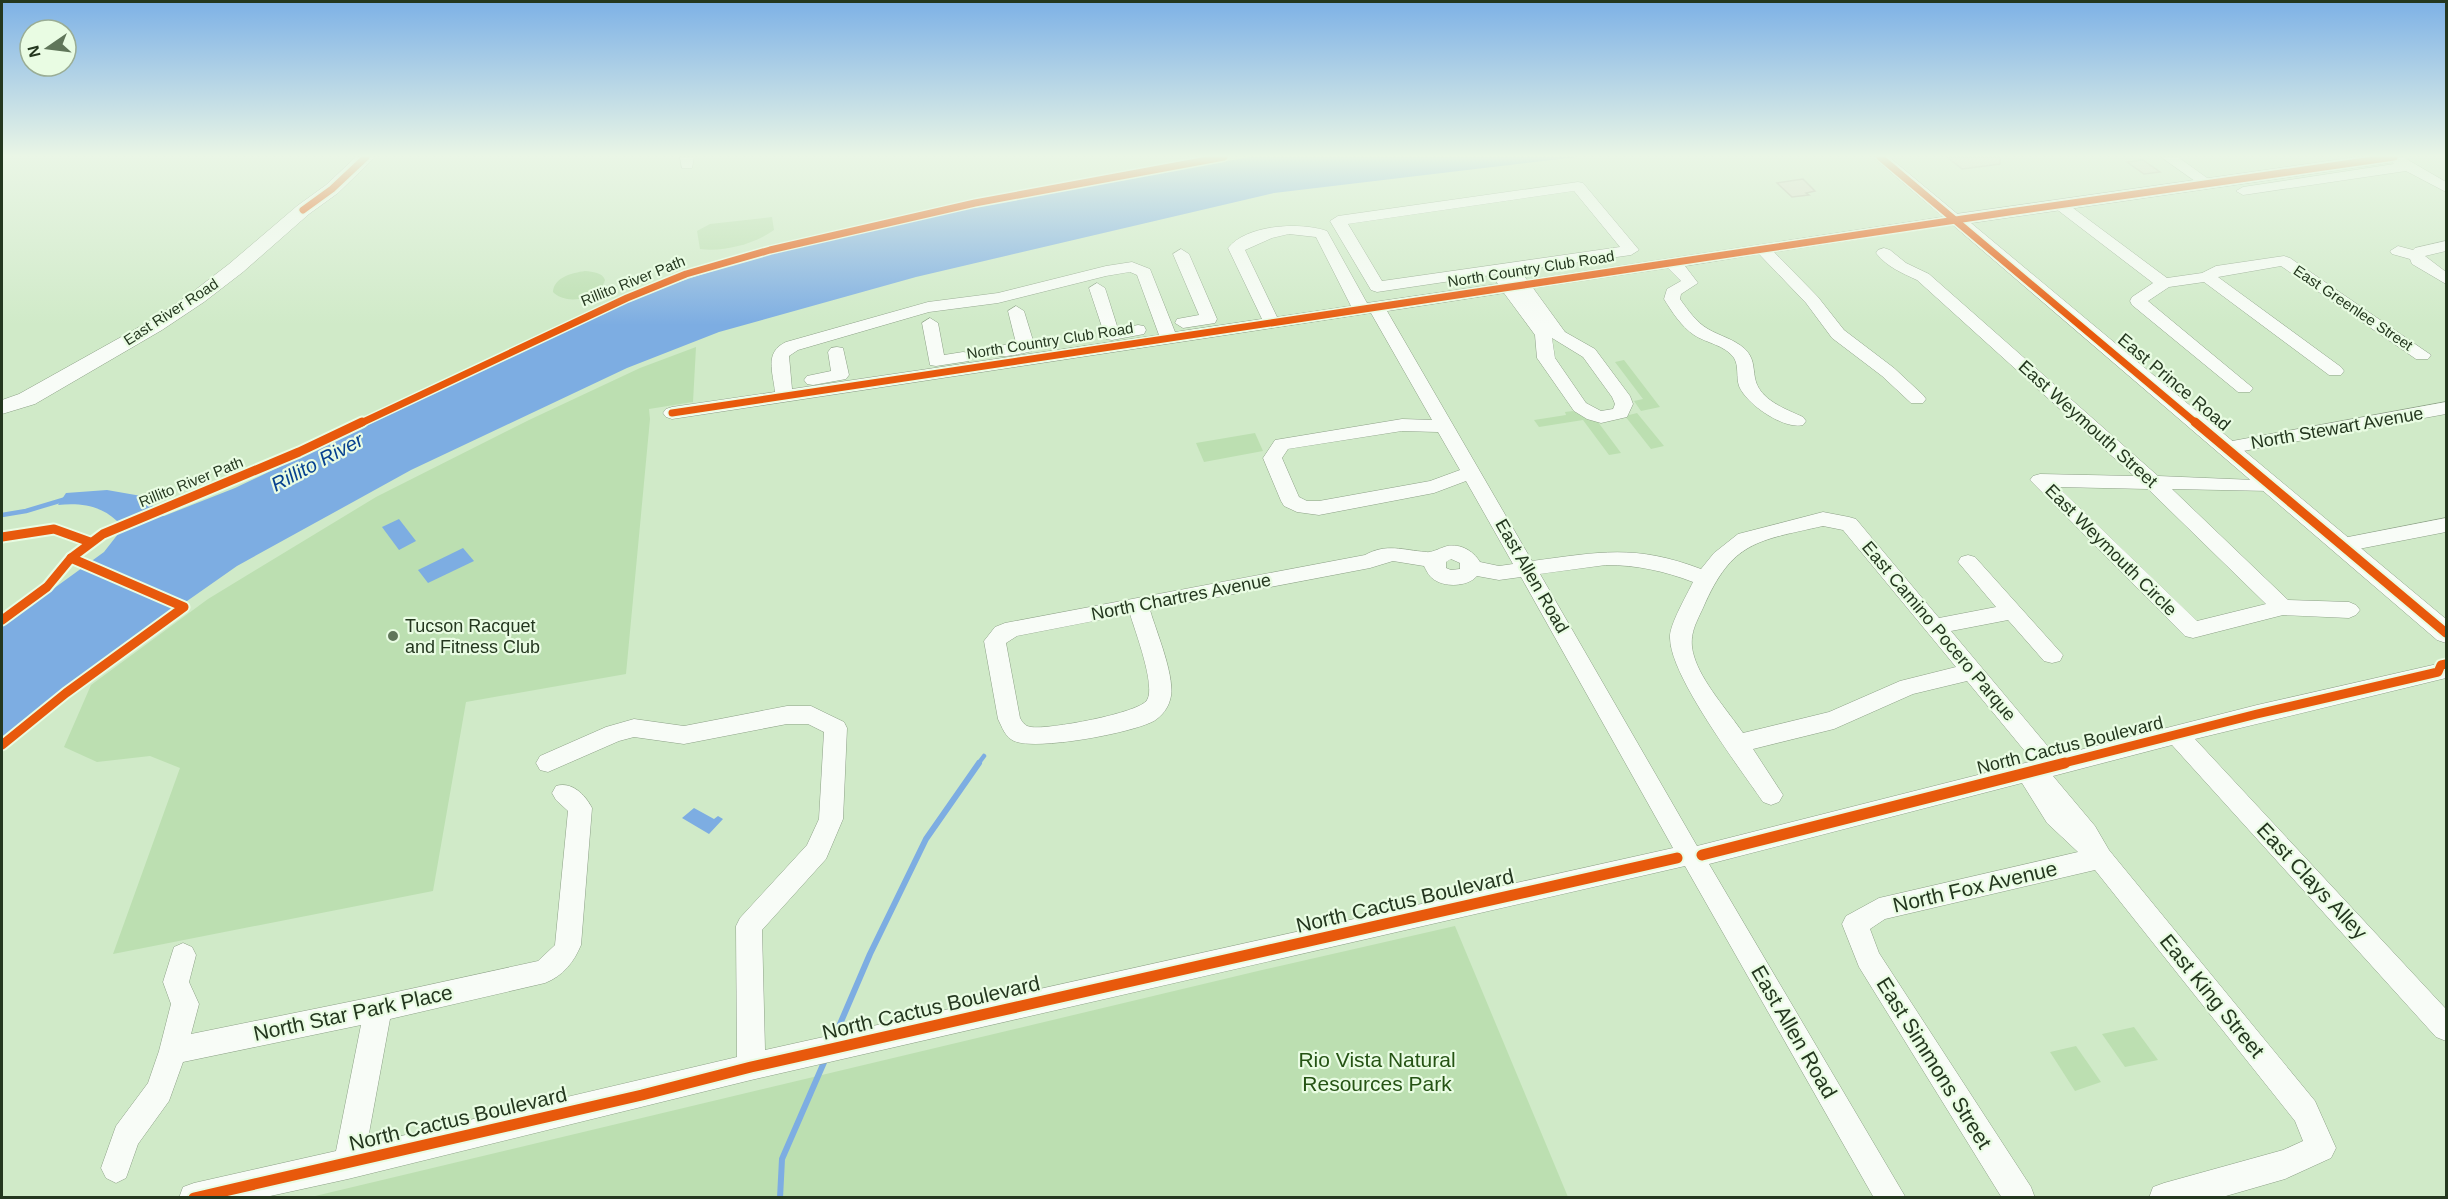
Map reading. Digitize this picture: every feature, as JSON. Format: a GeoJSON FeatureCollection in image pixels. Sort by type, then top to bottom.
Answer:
{"type":"FeatureCollection","features":[{"type":"Feature","properties":{"kind":"main road","name":"East River Road"},"geometry":{"type":"LineString","coordinates":[[2,407],[27,399],[155,326],[236,268],[300,213]]}},
{"type":"Feature","properties":{"kind":"main road","name":"North Country Club Road"},"geometry":{"type":"LineString","coordinates":[[1956,220],[2009,213]]}},
{"type":"Feature","properties":{"kind":"main road"},"geometry":{"type":"LineString","coordinates":[[2009,213],[1993,225],[1994,237],[2013,267]]}},
{"type":"Feature","properties":{"kind":"main road","name":"East Prince Road"},"geometry":{"type":"LineString","coordinates":[[1956,220],[2446,633]]}},
{"type":"Feature","properties":{"kind":"main road","name":"East River Road"},"geometry":{"type":"LineString","coordinates":[[2,420],[19,409],[27,399]]}},
{"type":"Feature","properties":{"kind":"street"},"geometry":{"type":"LineString","coordinates":[[1393,213],[1338,221],[1377,287],[1631,250],[1600,213]]}},
{"type":"Feature","properties":{"kind":"street","name":"East Prince Road"},"geometry":{"type":"LineString","coordinates":[[1947,213],[1956,220]]}},
{"type":"Feature","properties":{"kind":"street"},"geometry":{"type":"LineString","coordinates":[[2071,213],[2164,283]]}},
{"type":"Feature","properties":{"kind":"street","name":"North Country Club Road"},"geometry":{"type":"LineString","coordinates":[[672,413],[783,391],[1166,332],[1272,323],[1956,220]]}},
{"type":"Feature","properties":{"kind":"street","name":"East Allen Road"},"geometry":{"type":"LineString","coordinates":[[1272,323],[1236,248],[1262,236],[1296,229],[1322,234],[1446,426],[1690,856],[1891,1197]]}},
{"type":"Feature","properties":{"kind":"street"},"geometry":{"type":"LineString","coordinates":[[2417,256],[2421,251],[2446,246]]}},
{"type":"Feature","properties":{"kind":"street"},"geometry":{"type":"LineString","coordinates":[[1763,250],[1812,300],[1838,334],[1888,372],[1917,399]]}},
{"type":"Feature","properties":{"kind":"street"},"geometry":{"type":"LineString","coordinates":[[2398,251],[2417,256]]}},
{"type":"Feature","properties":{"kind":"street","name":"East Weymouth Street"},"geometry":{"type":"LineString","coordinates":[[1884,253],[1900,266],[1923,277],[2153,482],[2283,608]]}},
{"type":"Feature","properties":{"kind":"street"},"geometry":{"type":"LineString","coordinates":[[1097,288],[1113,334],[1166,332],[1209,319],[1181,254]]}},
{"type":"Feature","properties":{"kind":"street"},"geometry":{"type":"LineString","coordinates":[[2417,256],[2418,261],[2446,279]]}},
{"type":"Feature","properties":{"kind":"street","name":"East Greenlee Street"},"geometry":{"type":"LineString","coordinates":[[2207,277],[2216,272],[2284,261],[2422,355]]}},
{"type":"Feature","properties":{"kind":"street"},"geometry":{"type":"LineString","coordinates":[[1671,263],[1688,278],[1690,283],[1672,292],[1672,299],[1694,327],[1730,345],[1739,353],[1746,362],[1746,379],[1750,390],[1758,400],[1797,421]]}},
{"type":"Feature","properties":{"kind":"street"},"geometry":{"type":"LineString","coordinates":[[837,352],[840,375],[783,391],[780,356],[783,350],[792,346],[928,307],[998,298],[1106,271],[1132,267],[1144,272],[1166,332]]}},
{"type":"Feature","properties":{"kind":"street"},"geometry":{"type":"LineString","coordinates":[[1504,270],[1543,335],[1545,358],[1580,407],[1601,417],[1621,413],[1624,404],[1621,396],[1589,353],[1559,336],[1516,287]]}},
{"type":"Feature","properties":{"kind":"street"},"geometry":{"type":"LineString","coordinates":[[2244,388],[2138,301],[2164,283],[2207,277],[2335,370]]}},
{"type":"Feature","properties":{"kind":"street"},"geometry":{"type":"LineString","coordinates":[[930,323],[936,361],[978,361],[1026,347],[1016,311]]}},
{"type":"Feature","properties":{"kind":"street","name":"North Stewart Avenue"},"geometry":{"type":"LineString","coordinates":[[2227,448],[2446,408]]}},
{"type":"Feature","properties":{"kind":"street"},"geometry":{"type":"LineString","coordinates":[[1446,426],[1402,425],[1282,444],[1272,458],[1290,501],[1304,507],[1319,508],[1434,487],[1472,472]]}},
{"type":"Feature","properties":{"kind":"street","name":"East Weymouth Circle"},"geometry":{"type":"LineString","coordinates":[[2153,482],[2040,480],[2193,630],[2283,608]]}},
{"type":"Feature","properties":{"kind":"street"},"geometry":{"type":"LineString","coordinates":[[2153,482],[2183,490],[2248,491],[2271,485]]}},
{"type":"Feature","properties":{"kind":"street","name":"East Camino Pocero Parque"},"geometry":{"type":"LineString","coordinates":[[1705,579],[1720,558],[1744,539],[1823,519],[1849,524],[1973,671],[2041,770]]}},
{"type":"Feature","properties":{"kind":"street"},"geometry":{"type":"LineString","coordinates":[[2343,545],[2446,525]]}},
{"type":"Feature","properties":{"kind":"street","name":"North Chartres Avenue"},"geometry":{"type":"LineString","coordinates":[[1138,605],[1160,682],[1161,691],[1158,704],[1148,714],[1138,718],[1037,737],[1023,735],[1014,729],[1009,719],[995,641],[1003,633],[1013,629],[1138,605],[1370,561],[1386,565],[1403,562],[1409,556],[1435,561],[1436,569],[1449,578],[1461,578],[1472,568],[1499,573],[1606,558],[1628,558],[1669,566],[1705,579]]}},
{"type":"Feature","properties":{"kind":"street"},"geometry":{"type":"LineString","coordinates":[[1968,562],[2052,655]]}},
{"type":"Feature","properties":{"kind":"street"},"geometry":{"type":"LineString","coordinates":[[1705,579],[1680,634],[1683,656],[1691,674],[1771,795]]}},
{"type":"Feature","properties":{"kind":"street"},"geometry":{"type":"LineString","coordinates":[[2283,608],[2349,610]]}},
{"type":"Feature","properties":{"kind":"street"},"geometry":{"type":"LineString","coordinates":[[1937,626],[2012,611]]}},
{"type":"Feature","properties":{"kind":"street","name":"North Cactus Boulevard"},"geometry":{"type":"LineString","coordinates":[[194,1197],[348,1164],[751,1067],[1690,856],[2446,670]]}},
{"type":"Feature","properties":{"kind":"street"},"geometry":{"type":"LineString","coordinates":[[1737,744],[1834,720],[1908,687],[1973,671]]}},
{"type":"Feature","properties":{"kind":"street"},"geometry":{"type":"LineString","coordinates":[[548,763],[614,733],[634,729],[684,735],[782,715],[811,715],[836,728],[831,819],[817,852],[749,926],[751,1067]]}},
{"type":"Feature","properties":{"kind":"street","name":"East Clays Alley"},"geometry":{"type":"LineString","coordinates":[[2177,735],[2446,1028]]}},
{"type":"Feature","properties":{"kind":"street","name":"East King Street"},"geometry":{"type":"LineString","coordinates":[[2041,770],[2049,787],[2086,832],[2097,854],[2305,1111],[2321,1148],[2285,1164],[2164,1197]]}},
{"type":"Feature","properties":{"kind":"street","name":"North Star Park Place"},"geometry":{"type":"LineString","coordinates":[[173,1051],[378,1009],[533,974],[561,964],[568,945],[580,808],[564,793]]}},
{"type":"Feature","properties":{"kind":"street","name":"North Fox Avenue"},"geometry":{"type":"LineString","coordinates":[[1855,924],[1879,909],[2097,854]]}},
{"type":"Feature","properties":{"kind":"street","name":"East Simmons Street"},"geometry":{"type":"LineString","coordinates":[[1855,924],[1868,959],[2020,1197]]}},
{"type":"Feature","properties":{"kind":"street"},"geometry":{"type":"LineString","coordinates":[[116,1168],[126,1136],[159,1091],[173,1051],[186,1004],[176,982],[183,955]]}},
{"type":"Feature","properties":{"kind":"street"},"geometry":{"type":"LineString","coordinates":[[348,1164],[378,1009]]}},
{"type":"Feature","properties":{"kind":"green space"},"geometry":{"type":"Polygon","coordinates":[[[772,217],[774,230],[749,243],[729,248],[700,249],[697,231],[710,224],[772,217]]]}},
{"type":"Feature","properties":{"kind":"green space"},"geometry":{"type":"Polygon","coordinates":[[[585,271],[604,277],[602,287],[597,292],[582,298],[566,299],[553,292],[560,279],[585,271]]]}},
{"type":"Feature","properties":{"kind":"green space","name":"Tucson Racquet and Fitness Club"},"geometry":{"type":"Polygon","coordinates":[[[696,347],[693,402],[649,409],[650,419],[626,674],[466,702],[433,891],[113,954],[180,768],[150,756],[97,762],[64,747],[91,685],[208,599],[376,497],[529,420],[640,368],[696,347]]]}},
{"type":"Feature","properties":{"kind":"green space"},"geometry":{"type":"Polygon","coordinates":[[[1624,360],[1660,407],[1641,411],[1634,401],[1643,399],[1615,362],[1624,360]]]}},
{"type":"Feature","properties":{"kind":"green space"},"geometry":{"type":"Polygon","coordinates":[[[1573,411],[1598,422],[1621,453],[1609,455],[1583,420],[1539,427],[1534,420],[1566,415],[1565,412],[1573,411]]]}},
{"type":"Feature","properties":{"kind":"green space"},"geometry":{"type":"Polygon","coordinates":[[[1637,413],[1664,446],[1651,449],[1625,416],[1637,413]]]}},
{"type":"Feature","properties":{"kind":"green space"},"geometry":{"type":"Polygon","coordinates":[[[1255,433],[1263,451],[1204,462],[1196,443],[1255,433]]]}},
{"type":"Feature","properties":{"kind":"green space","name":"Rio Vista Natural Resources Park"},"geometry":{"type":"Polygon","coordinates":[[[1455,926],[1568,1197],[311,1197],[1262,970],[1455,926]]]}},
{"type":"Feature","properties":{"kind":"green space"},"geometry":{"type":"Polygon","coordinates":[[[2134,1027],[2158,1060],[2125,1067],[2102,1034],[2134,1027]]]}},
{"type":"Feature","properties":{"kind":"green space"},"geometry":{"type":"Polygon","coordinates":[[[2076,1046],[2101,1082],[2075,1091],[2050,1052],[2076,1046]]]}},
{"type":"Feature","properties":{"kind":"water","name":"Rillito River"},"geometry":{"type":"Polygon","coordinates":[[[948,213],[1189,213],[916,277],[719,332],[627,368],[411,470],[237,566],[100,662],[2,740],[2,626],[104,552],[118,534],[117,521],[104,511],[82,505],[58,505],[66,493],[107,490],[147,497],[159,515],[164,516],[235,488],[639,296],[776,252],[948,213]]]}},
{"type":"Feature","properties":{"kind":"water"},"geometry":{"type":"Polygon","coordinates":[[[399,519],[416,541],[399,550],[382,527],[399,519]]]}},
{"type":"Feature","properties":{"kind":"water"},"geometry":{"type":"Polygon","coordinates":[[[463,548],[474,561],[428,583],[418,570],[463,548]]]}},
{"type":"Feature","properties":{"kind":"water"},"geometry":{"type":"Polygon","coordinates":[[[694,808],[714,819],[718,816],[723,819],[709,834],[682,818],[694,808]]]}},
{"type":"Feature","properties":{"kind":"pier"},"geometry":{"type":"Polygon","coordinates":[[[86,562],[186,604],[179,609],[80,566],[86,562]]]}},
{"type":"Feature","properties":{"kind":"waterway"},"geometry":{"type":"LineString","coordinates":[[2,515],[26,511],[66,499]]}},
{"type":"Feature","properties":{"kind":"waterway"},"geometry":{"type":"LineString","coordinates":[[978,764],[984,756]]}},
{"type":"Feature","properties":{"kind":"waterway"},"geometry":{"type":"LineString","coordinates":[[834,1038],[870,954],[926,839],[979,763]]}},
{"type":"Feature","properties":{"kind":"waterway"},"geometry":{"type":"LineString","coordinates":[[780,1198],[782,1159],[825,1060]]}},
{"type":"Feature","properties":{"kind":"cycle path","name":"Rillito River Path"},"geometry":{"type":"LineString","coordinates":[[2,620],[47,587],[71,558],[103,534],[299,452],[627,298],[686,274],[770,250],[932,213]]}},
{"type":"Feature","properties":{"kind":"cycle path"},"geometry":{"type":"LineString","coordinates":[[1947,213],[2446,633]]}},
{"type":"Feature","properties":{"kind":"cycle path"},"geometry":{"type":"LineString","coordinates":[[672,413],[2003,213]]}},
{"type":"Feature","properties":{"kind":"cycle path"},"geometry":{"type":"LineString","coordinates":[[2,537],[54,529],[90,542]]}},
{"type":"Feature","properties":{"kind":"cycle path"},"geometry":{"type":"LineString","coordinates":[[2,745],[66,693],[184,607],[71,558]]}},
{"type":"Feature","properties":{"kind":"cycle path"},"geometry":{"type":"LineString","coordinates":[[1702,855],[2257,714],[2438,672],[2441,665],[2446,664]]}},
{"type":"Feature","properties":{"kind":"cycle path"},"geometry":{"type":"LineString","coordinates":[[194,1198],[642,1095],[751,1067],[1677,858]]}},
{"type":"Feature","properties":{"kind":"place","name":"Tucson Racquet and Fitness Club"},"geometry":{"type":"Point","coordinates":[393,636]}}]}
